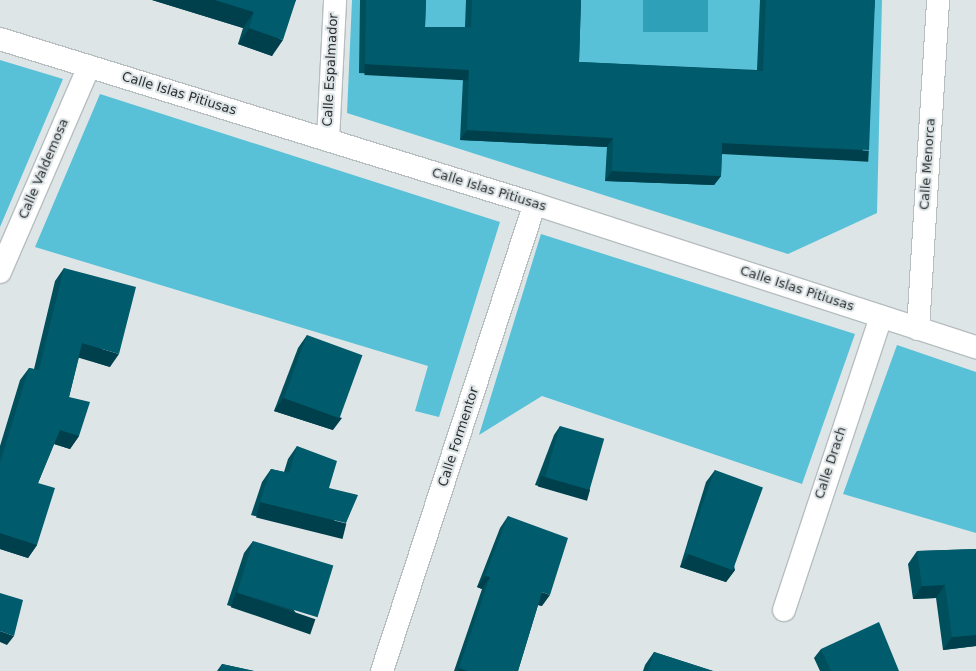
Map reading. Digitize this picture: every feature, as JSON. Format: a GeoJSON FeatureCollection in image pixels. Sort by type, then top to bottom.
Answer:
{"type":"FeatureCollection","features":[{"type":"Feature","properties":{"kind":"street","name":"Calle Espalmador"},"geometry":{"type":"LineString","coordinates":[[328,140],[335,0]]}},
{"type":"Feature","properties":{"kind":"street","name":"Calle Menorca"},"geometry":{"type":"LineString","coordinates":[[918,329],[938,0]]}},
{"type":"Feature","properties":{"kind":"street","name":"Calle Islas Pitiusas"},"geometry":{"type":"LineString","coordinates":[[0,39],[534,204],[918,329],[976,346]]}},
{"type":"Feature","properties":{"kind":"street","name":"Calle Valdemosa"},"geometry":{"type":"LineString","coordinates":[[0,272],[89,66]]}},
{"type":"Feature","properties":{"kind":"street","name":"Calle Formentor"},"geometry":{"type":"LineString","coordinates":[[382,671],[534,204]]}},
{"type":"Feature","properties":{"kind":"street","name":"Calle Drach"},"geometry":{"type":"LineString","coordinates":[[784,610],[881,317]]}},
{"type":"Feature","properties":{"kind":"shaded area"},"geometry":{"type":"Polygon","coordinates":[[[352,0],[882,0],[877,213],[788,254],[347,113],[352,0]]]}},
{"type":"Feature","properties":{"kind":"shaded area"},"geometry":{"type":"Polygon","coordinates":[[[643,0],[708,0],[708,32],[643,32],[643,0]]]}},
{"type":"Feature","properties":{"kind":"shaded area"},"geometry":{"type":"Polygon","coordinates":[[[0,60],[63,79],[0,227],[0,60]]]}},
{"type":"Feature","properties":{"kind":"shaded area"},"geometry":{"type":"Polygon","coordinates":[[[100,94],[500,222],[439,417],[415,411],[428,366],[35,247],[100,94]]]}},
{"type":"Feature","properties":{"kind":"shaded area"},"geometry":{"type":"Polygon","coordinates":[[[541,234],[855,334],[802,484],[542,396],[479,435],[541,234]]]}},
{"type":"Feature","properties":{"kind":"shaded area"},"geometry":{"type":"Polygon","coordinates":[[[897,345],[976,372],[976,533],[843,494],[897,345]]]}},
{"type":"Feature","properties":{"kind":"building"},"geometry":{"type":"Polygon","coordinates":[[[215,0],[296,0],[283,40],[249,28],[254,12],[215,0]]]}},
{"type":"Feature","properties":{"kind":"building"},"geometry":{"type":"Polygon","coordinates":[[[366,0],[426,0],[425,27],[471,27],[472,0],[581,0],[579,62],[763,71],[766,0],[875,0],[869,150],[722,143],[721,176],[612,171],[613,138],[467,130],[469,70],[365,64],[366,0]]]}},
{"type":"Feature","properties":{"kind":"building"},"geometry":{"type":"Polygon","coordinates":[[[64,268],[136,287],[119,354],[82,343],[69,397],[90,402],[79,436],[60,430],[38,483],[55,488],[37,545],[0,533],[0,463],[29,368],[39,370],[64,268]]]}},
{"type":"Feature","properties":{"kind":"building"},"geometry":{"type":"Polygon","coordinates":[[[307,335],[362,355],[340,418],[284,398],[307,335]]]}},
{"type":"Feature","properties":{"kind":"building"},"geometry":{"type":"Polygon","coordinates":[[[560,426],[604,439],[590,490],[545,477],[560,426]]]}},
{"type":"Feature","properties":{"kind":"building"},"geometry":{"type":"Polygon","coordinates":[[[297,446],[337,461],[329,488],[358,495],[346,523],[260,502],[271,469],[289,473],[297,446]]]}},
{"type":"Feature","properties":{"kind":"building"},"geometry":{"type":"Polygon","coordinates":[[[715,470],[763,487],[733,570],[685,553],[715,470]]]}},
{"type":"Feature","properties":{"kind":"building"},"geometry":{"type":"Polygon","coordinates":[[[508,516],[568,538],[550,595],[542,592],[518,671],[468,671],[459,668],[490,577],[485,576],[508,516]]]}},
{"type":"Feature","properties":{"kind":"building"},"geometry":{"type":"Polygon","coordinates":[[[253,541],[333,566],[318,617],[237,593],[253,541]]]}},
{"type":"Feature","properties":{"kind":"building"},"geometry":{"type":"Polygon","coordinates":[[[976,549],[976,635],[952,637],[945,585],[922,586],[917,551],[976,549]]]}},
{"type":"Feature","properties":{"kind":"building"},"geometry":{"type":"Polygon","coordinates":[[[0,593],[23,600],[14,636],[0,631],[0,593]]]}},
{"type":"Feature","properties":{"kind":"building"},"geometry":{"type":"Polygon","coordinates":[[[879,622],[899,671],[831,671],[821,649],[879,622]]]}},
{"type":"Feature","properties":{"kind":"building"},"geometry":{"type":"Polygon","coordinates":[[[654,652],[713,671],[648,671],[654,652]]]}},
{"type":"Feature","properties":{"kind":"building"},"geometry":{"type":"Polygon","coordinates":[[[222,664],[254,671],[220,671],[222,664]]]}}]}
